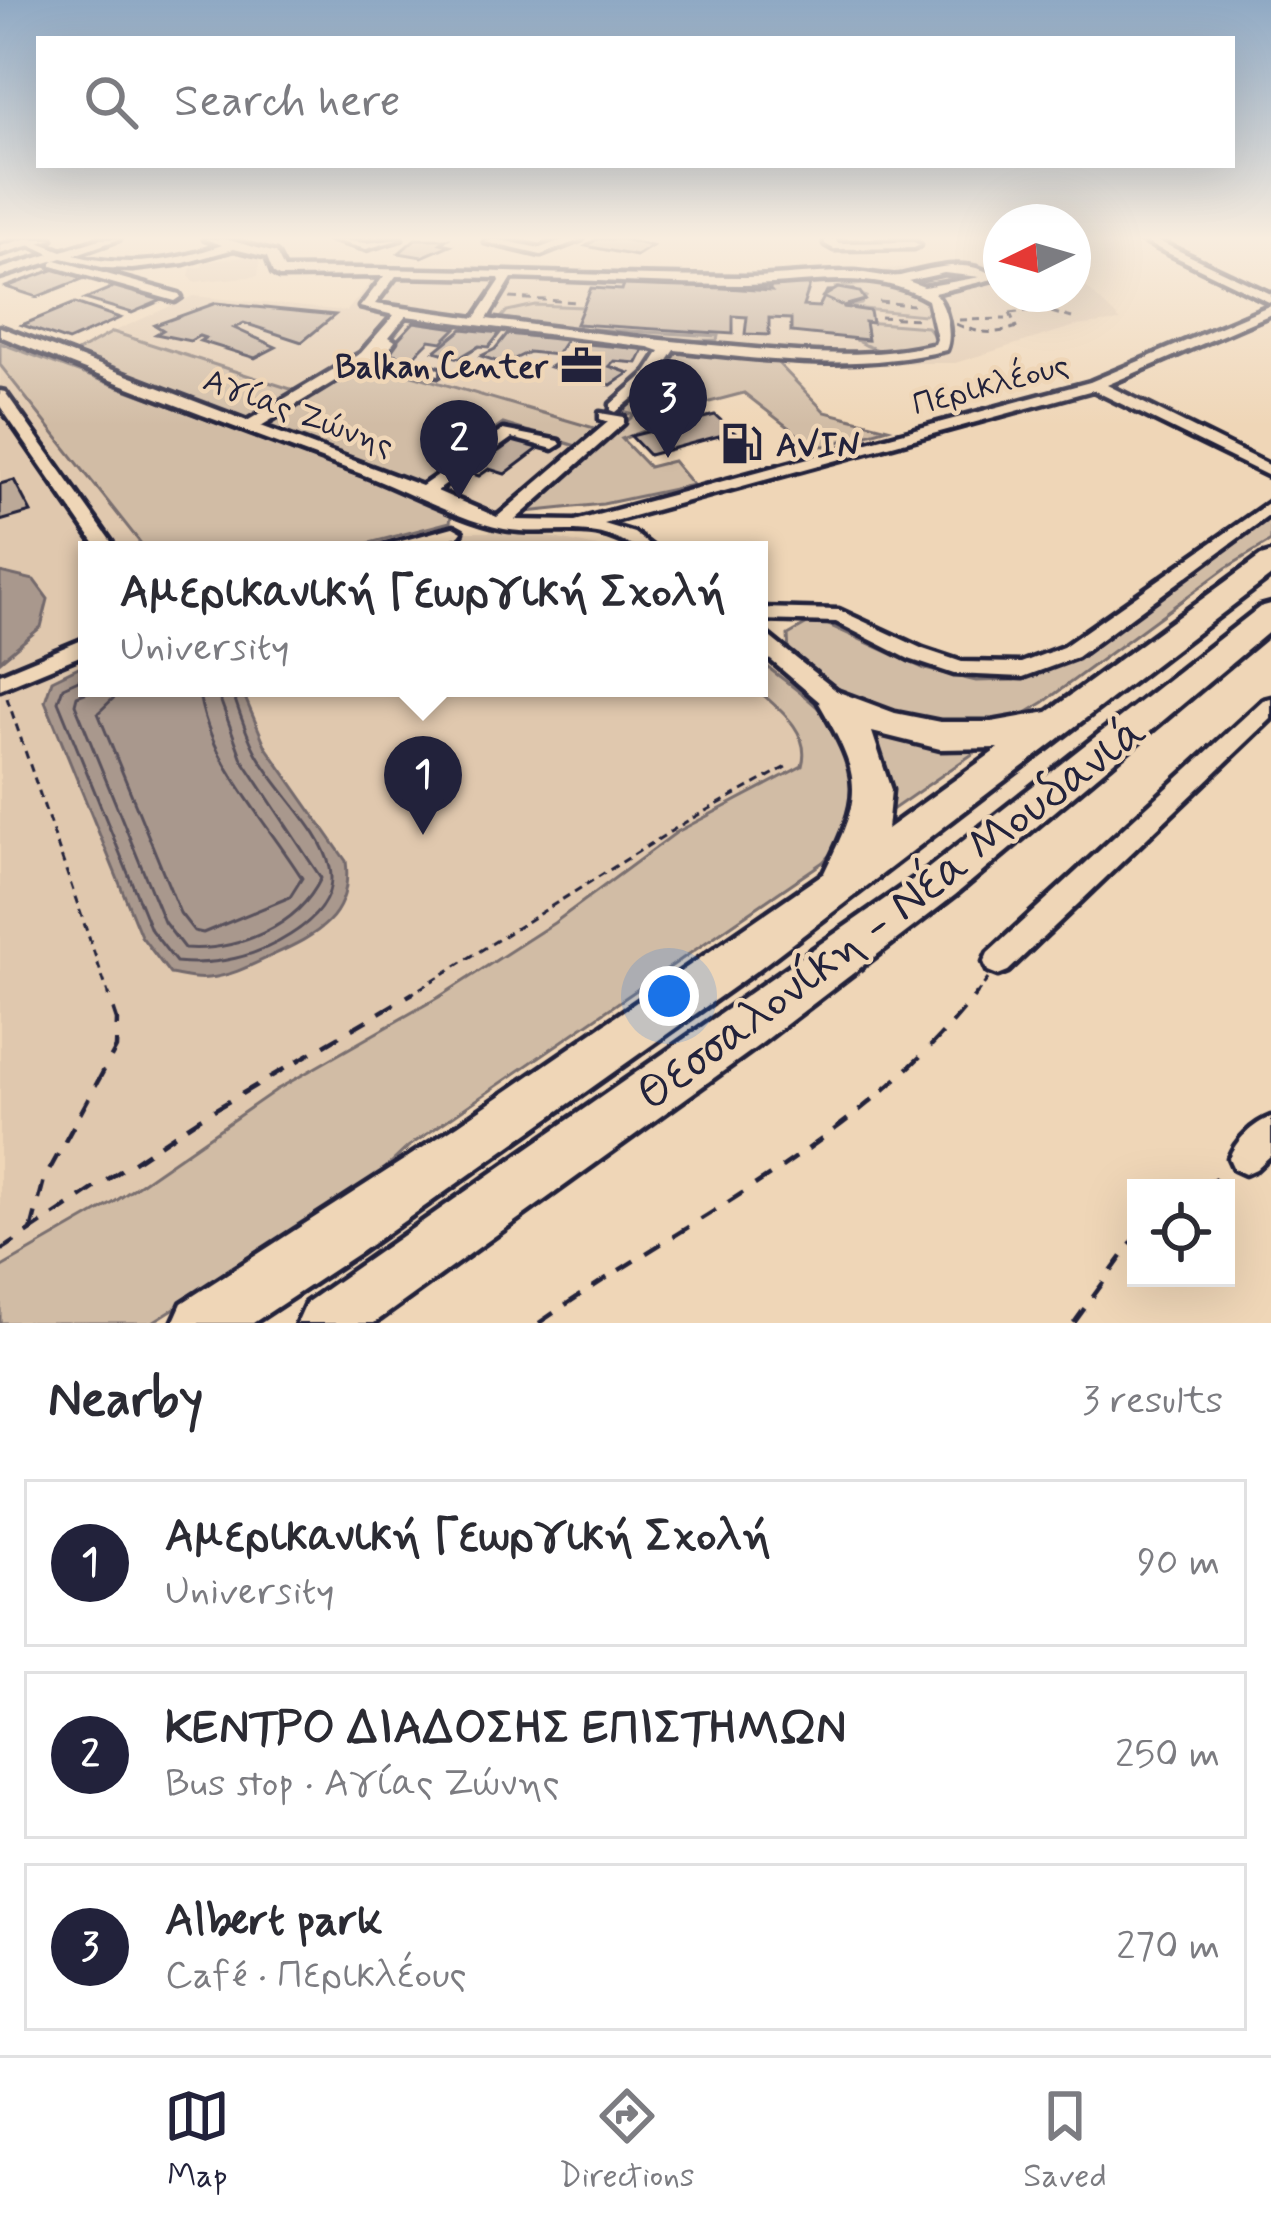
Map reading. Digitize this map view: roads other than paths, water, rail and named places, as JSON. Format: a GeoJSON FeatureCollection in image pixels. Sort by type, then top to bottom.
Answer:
{"type":"FeatureCollection","features":[{"type":"Feature","properties":{"kind":"highway","name":"Θεσσαλονίκη - Νέα Μουδανιά"},"geometry":{"type":"LineString","coordinates":[[202,1323],[347,1231],[892,849],[1271,562]]}},
{"type":"Feature","properties":{"kind":"highway","name":"Θεσσαλονίκη - Νέα Μουδανιά"},"geometry":{"type":"LineString","coordinates":[[326,1323],[742,1030],[940,883],[1271,614]]}},
{"type":"Feature","properties":{"kind":"highway"},"geometry":{"type":"LineString","coordinates":[[836,703],[878,723],[928,736],[991,738],[1062,721]]}},
{"type":"Feature","properties":{"kind":"highway"},"geometry":{"type":"LineString","coordinates":[[836,703],[866,757],[874,802],[870,828],[836,886]]}},
{"type":"Feature","properties":{"kind":"street"},"geometry":{"type":"LineString","coordinates":[[371,301],[366,307],[675,344],[746,338],[852,346],[892,358],[941,347],[947,320],[933,301]]}},
{"type":"Feature","properties":{"kind":"street"},"geometry":{"type":"LineString","coordinates":[[481,318],[495,301]]}},
{"type":"Feature","properties":{"kind":"street","name":"Περικλέους"},"geometry":{"type":"LineString","coordinates":[[580,525],[1095,386],[1271,309]]}},
{"type":"Feature","properties":{"kind":"street"},"geometry":{"type":"LineString","coordinates":[[246,429],[366,356],[404,312]]}},
{"type":"Feature","properties":{"kind":"street"},"geometry":{"type":"LineString","coordinates":[[434,372],[377,357],[409,320],[669,348],[650,377],[610,412],[619,420],[502,522]]}},
{"type":"Feature","properties":{"kind":"street","name":"Αγίας Ζώνης"},"geometry":{"type":"LineString","coordinates":[[0,331],[246,429],[502,522],[580,525]]}},
{"type":"Feature","properties":{"kind":"street"},"geometry":{"type":"LineString","coordinates":[[1095,386],[1271,472]]}},
{"type":"Feature","properties":{"kind":"street"},"geometry":{"type":"LineString","coordinates":[[0,395],[102,541]]}},
{"type":"Feature","properties":{"kind":"street"},"geometry":{"type":"LineString","coordinates":[[424,492],[509,433],[553,444]]}},
{"type":"Feature","properties":{"kind":"street"},"geometry":{"type":"LineString","coordinates":[[768,614],[839,616],[916,654],[961,669],[1037,668],[1070,652],[1271,506]]}},
{"type":"Feature","properties":{"kind":"street"},"geometry":{"type":"LineString","coordinates":[[628,541],[627,526],[641,510]]}},
{"type":"Feature","properties":{"kind":"street"},"geometry":{"type":"LineString","coordinates":[[580,525],[623,541]]}},
{"type":"Feature","properties":{"kind":"street"},"geometry":{"type":"LineString","coordinates":[[422,541],[453,532]]}},
{"type":"Feature","properties":{"kind":"street"},"geometry":{"type":"LineString","coordinates":[[768,631],[802,614]]}},
{"type":"Feature","properties":{"kind":"street"},"geometry":{"type":"LineString","coordinates":[[768,635],[785,661],[836,703]]}},
{"type":"Feature","properties":{"kind":"street"},"geometry":{"type":"LineString","coordinates":[[1,682],[78,649]]}},
{"type":"Feature","properties":{"kind":"street"},"geometry":{"type":"LineString","coordinates":[[998,962],[1271,706]]}},
{"type":"Feature","properties":{"kind":"street"},"geometry":{"type":"LineString","coordinates":[[1244,1158],[1271,1133]]}},
{"type":"Feature","properties":{"kind":"water"},"geometry":{"type":"Polygon","coordinates":[[[0,572],[34,580],[48,599],[41,627],[0,661],[0,572]]]}},
{"type":"Feature","properties":{"kind":"water"},"geometry":{"type":"Polygon","coordinates":[[[78,667],[78,697],[245,697],[266,747],[346,861],[344,897],[328,922],[303,940],[233,973],[203,978],[170,974],[141,936],[45,701],[52,680],[78,667]]]}},
{"type":"Feature","properties":{"kind":"place","name":"Balkan Center"},"geometry":{"type":"Point","coordinates":[582,365]}},
{"type":"Feature","properties":{"kind":"place","name":"AVIN"},"geometry":{"type":"Point","coordinates":[742,444]}},
{"type":"Feature","properties":{"kind":"place","name":"Albert park"},"geometry":{"type":"Point","coordinates":[668,458]}},
{"type":"Feature","properties":{"kind":"place","name":"ΚΕΝΤΡΟ ΔΙΑΔΟΣΗΣ ΕΠΙΣΤΗΜΩΝ"},"geometry":{"type":"Point","coordinates":[459,499]}},
{"type":"Feature","properties":{"kind":"place","name":"Αμερικανική Γεωργική Σχολή"},"geometry":{"type":"Point","coordinates":[423,835]}}]}
